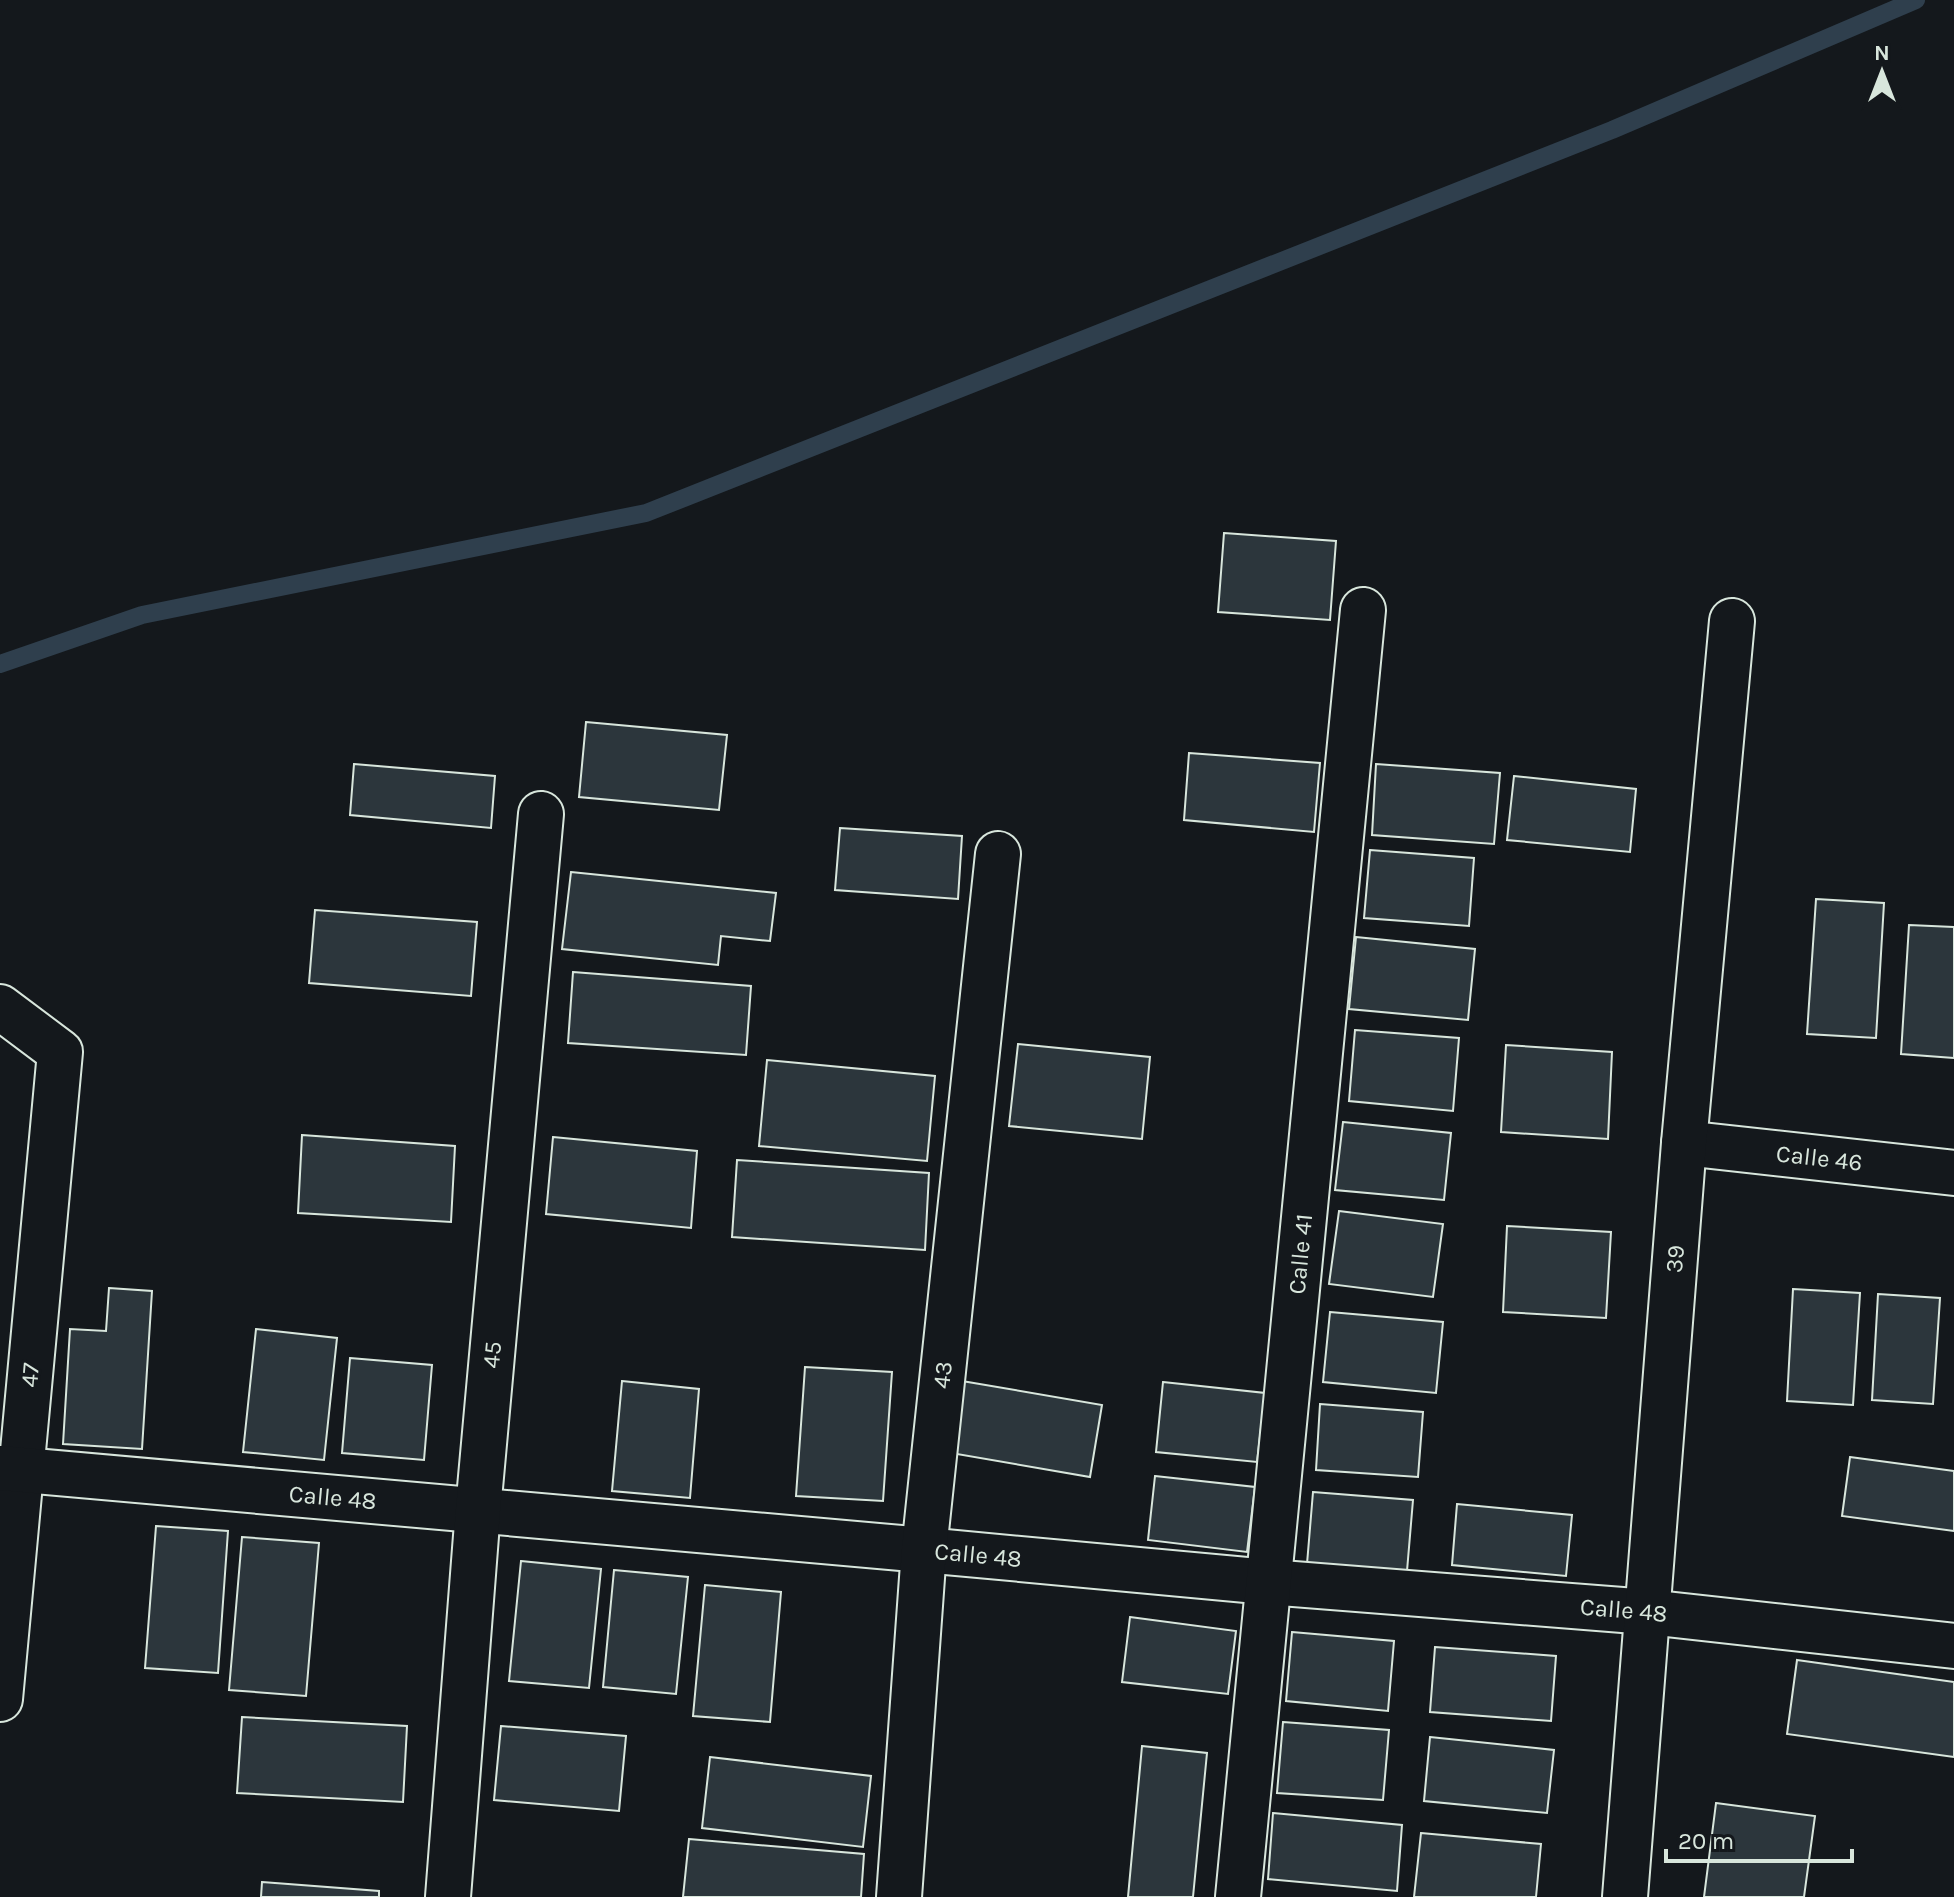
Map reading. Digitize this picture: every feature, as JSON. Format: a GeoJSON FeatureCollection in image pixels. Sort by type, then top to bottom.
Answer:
{"type":"FeatureCollection","features":[{"type":"Feature","properties":{"kind":"street","name":"Calle 41"},"geometry":{"type":"LineString","coordinates":[[1238,1897],[1363,610]]}},
{"type":"Feature","properties":{"kind":"street","name":"39"},"geometry":{"type":"LineString","coordinates":[[1625,1897],[1684,1143],[1732,621]]}},
{"type":"Feature","properties":{"kind":"street","name":"45"},"geometry":{"type":"LineString","coordinates":[[448,1897],[478,1510],[541,814]]}},
{"type":"Feature","properties":{"kind":"street","name":"43"},"geometry":{"type":"LineString","coordinates":[[899,1897],[924,1550],[998,854]]}},
{"type":"Feature","properties":{"kind":"street","name":"47"},"geometry":{"type":"LineString","coordinates":[[0,1007],[60,1052],[10,1470],[0,1699]]}},
{"type":"Feature","properties":{"kind":"street","name":"Calle 46"},"geometry":{"type":"LineString","coordinates":[[1684,1143],[1954,1173]]}},
{"type":"Feature","properties":{"kind":"street","name":"Calle 48"},"geometry":{"type":"LineString","coordinates":[[10,1470],[1268,1582],[1648,1612],[1954,1646]]}},
{"type":"Feature","properties":{"kind":"building"},"geometry":{"type":"Polygon","coordinates":[[[1224,533],[1336,541],[1330,620],[1218,612],[1224,533]]]}},
{"type":"Feature","properties":{"kind":"building"},"geometry":{"type":"Polygon","coordinates":[[[586,722],[727,735],[719,810],[579,797],[586,722]]]}},
{"type":"Feature","properties":{"kind":"building"},"geometry":{"type":"Polygon","coordinates":[[[1189,753],[1320,763],[1314,832],[1184,820],[1189,753]]]}},
{"type":"Feature","properties":{"kind":"building"},"geometry":{"type":"Polygon","coordinates":[[[354,764],[495,776],[491,828],[350,815],[354,764]]]}},
{"type":"Feature","properties":{"kind":"building"},"geometry":{"type":"Polygon","coordinates":[[[1376,764],[1500,773],[1494,844],[1372,835],[1376,764]]]}},
{"type":"Feature","properties":{"kind":"building"},"geometry":{"type":"Polygon","coordinates":[[[1514,776],[1636,789],[1630,852],[1507,840],[1514,776]]]}},
{"type":"Feature","properties":{"kind":"building"},"geometry":{"type":"Polygon","coordinates":[[[840,828],[962,836],[958,899],[835,890],[840,828]]]}},
{"type":"Feature","properties":{"kind":"building"},"geometry":{"type":"Polygon","coordinates":[[[1370,850],[1474,858],[1469,926],[1364,918],[1370,850]]]}},
{"type":"Feature","properties":{"kind":"building"},"geometry":{"type":"Polygon","coordinates":[[[571,872],[776,893],[770,941],[721,936],[718,965],[562,949],[571,872]]]}},
{"type":"Feature","properties":{"kind":"building"},"geometry":{"type":"Polygon","coordinates":[[[1816,899],[1884,903],[1876,1038],[1807,1034],[1816,899]]]}},
{"type":"Feature","properties":{"kind":"building"},"geometry":{"type":"Polygon","coordinates":[[[315,910],[477,922],[471,996],[309,983],[315,910]]]}},
{"type":"Feature","properties":{"kind":"building"},"geometry":{"type":"Polygon","coordinates":[[[1909,925],[1954,927],[1954,1058],[1901,1054],[1909,925]]]}},
{"type":"Feature","properties":{"kind":"building"},"geometry":{"type":"Polygon","coordinates":[[[1356,937],[1475,949],[1468,1020],[1349,1009],[1356,937]]]}},
{"type":"Feature","properties":{"kind":"building"},"geometry":{"type":"Polygon","coordinates":[[[573,972],[751,986],[746,1055],[568,1043],[573,972]]]}},
{"type":"Feature","properties":{"kind":"building"},"geometry":{"type":"Polygon","coordinates":[[[1355,1030],[1459,1038],[1453,1111],[1349,1101],[1355,1030]]]}},
{"type":"Feature","properties":{"kind":"building"},"geometry":{"type":"Polygon","coordinates":[[[1018,1044],[1150,1057],[1142,1139],[1009,1126],[1018,1044]]]}},
{"type":"Feature","properties":{"kind":"building"},"geometry":{"type":"Polygon","coordinates":[[[1506,1045],[1612,1052],[1608,1139],[1501,1132],[1506,1045]]]}},
{"type":"Feature","properties":{"kind":"building"},"geometry":{"type":"Polygon","coordinates":[[[767,1060],[935,1076],[927,1161],[759,1146],[767,1060]]]}},
{"type":"Feature","properties":{"kind":"building"},"geometry":{"type":"Polygon","coordinates":[[[1343,1122],[1451,1133],[1444,1200],[1335,1190],[1343,1122]]]}},
{"type":"Feature","properties":{"kind":"building"},"geometry":{"type":"Polygon","coordinates":[[[302,1135],[455,1146],[451,1222],[298,1213],[302,1135]]]}},
{"type":"Feature","properties":{"kind":"building"},"geometry":{"type":"Polygon","coordinates":[[[553,1137],[697,1151],[691,1228],[546,1214],[553,1137]]]}},
{"type":"Feature","properties":{"kind":"building"},"geometry":{"type":"Polygon","coordinates":[[[737,1160],[929,1173],[925,1250],[732,1237],[737,1160]]]}},
{"type":"Feature","properties":{"kind":"building"},"geometry":{"type":"Polygon","coordinates":[[[1339,1211],[1443,1224],[1433,1297],[1329,1284],[1339,1211]]]}},
{"type":"Feature","properties":{"kind":"building"},"geometry":{"type":"Polygon","coordinates":[[[1507,1226],[1611,1232],[1606,1318],[1503,1312],[1507,1226]]]}},
{"type":"Feature","properties":{"kind":"building"},"geometry":{"type":"Polygon","coordinates":[[[109,1288],[152,1291],[142,1449],[63,1444],[70,1329],[106,1331],[109,1288]]]}},
{"type":"Feature","properties":{"kind":"building"},"geometry":{"type":"Polygon","coordinates":[[[1793,1289],[1860,1293],[1853,1405],[1787,1401],[1793,1289]]]}},
{"type":"Feature","properties":{"kind":"building"},"geometry":{"type":"Polygon","coordinates":[[[1878,1294],[1940,1298],[1933,1404],[1872,1400],[1878,1294]]]}},
{"type":"Feature","properties":{"kind":"building"},"geometry":{"type":"Polygon","coordinates":[[[1330,1312],[1443,1322],[1436,1393],[1323,1382],[1330,1312]]]}},
{"type":"Feature","properties":{"kind":"building"},"geometry":{"type":"Polygon","coordinates":[[[256,1329],[337,1338],[324,1460],[243,1452],[256,1329]]]}},
{"type":"Feature","properties":{"kind":"building"},"geometry":{"type":"Polygon","coordinates":[[[350,1358],[432,1365],[424,1460],[342,1453],[350,1358]]]}},
{"type":"Feature","properties":{"kind":"building"},"geometry":{"type":"Polygon","coordinates":[[[805,1367],[892,1372],[883,1501],[796,1496],[805,1367]]]}},
{"type":"Feature","properties":{"kind":"building"},"geometry":{"type":"Polygon","coordinates":[[[622,1381],[699,1389],[690,1498],[612,1491],[622,1381]]]}},
{"type":"Feature","properties":{"kind":"building"},"geometry":{"type":"Polygon","coordinates":[[[962,1381],[1102,1405],[1090,1477],[951,1453],[962,1381]]]}},
{"type":"Feature","properties":{"kind":"building"},"geometry":{"type":"Polygon","coordinates":[[[1163,1382],[1265,1393],[1257,1462],[1156,1452],[1163,1382]]]}},
{"type":"Feature","properties":{"kind":"building"},"geometry":{"type":"Polygon","coordinates":[[[1320,1404],[1423,1412],[1418,1477],[1316,1470],[1320,1404]]]}},
{"type":"Feature","properties":{"kind":"building"},"geometry":{"type":"Polygon","coordinates":[[[1850,1457],[1954,1471],[1954,1531],[1842,1516],[1850,1457]]]}},
{"type":"Feature","properties":{"kind":"building"},"geometry":{"type":"Polygon","coordinates":[[[1155,1476],[1255,1487],[1247,1552],[1148,1540],[1155,1476]]]}},
{"type":"Feature","properties":{"kind":"building"},"geometry":{"type":"Polygon","coordinates":[[[1313,1492],[1413,1500],[1407,1571],[1307,1564],[1313,1492]]]}},
{"type":"Feature","properties":{"kind":"building"},"geometry":{"type":"Polygon","coordinates":[[[1457,1504],[1572,1515],[1566,1576],[1452,1565],[1457,1504]]]}},
{"type":"Feature","properties":{"kind":"building"},"geometry":{"type":"Polygon","coordinates":[[[156,1526],[228,1531],[218,1673],[145,1668],[156,1526]]]}},
{"type":"Feature","properties":{"kind":"building"},"geometry":{"type":"Polygon","coordinates":[[[242,1537],[319,1543],[306,1696],[229,1690],[242,1537]]]}},
{"type":"Feature","properties":{"kind":"building"},"geometry":{"type":"Polygon","coordinates":[[[521,1561],[601,1569],[589,1688],[509,1681],[521,1561]]]}},
{"type":"Feature","properties":{"kind":"building"},"geometry":{"type":"Polygon","coordinates":[[[614,1570],[688,1577],[676,1694],[603,1687],[614,1570]]]}},
{"type":"Feature","properties":{"kind":"building"},"geometry":{"type":"Polygon","coordinates":[[[705,1585],[781,1592],[770,1722],[693,1716],[705,1585]]]}},
{"type":"Feature","properties":{"kind":"building"},"geometry":{"type":"Polygon","coordinates":[[[1130,1617],[1236,1631],[1228,1694],[1122,1682],[1130,1617]]]}},
{"type":"Feature","properties":{"kind":"building"},"geometry":{"type":"Polygon","coordinates":[[[1292,1632],[1394,1641],[1388,1711],[1286,1701],[1292,1632]]]}},
{"type":"Feature","properties":{"kind":"building"},"geometry":{"type":"Polygon","coordinates":[[[1435,1647],[1556,1656],[1551,1721],[1430,1712],[1435,1647]]]}},
{"type":"Feature","properties":{"kind":"building"},"geometry":{"type":"Polygon","coordinates":[[[1797,1660],[1954,1682],[1954,1757],[1787,1734],[1797,1660]]]}},
{"type":"Feature","properties":{"kind":"building"},"geometry":{"type":"Polygon","coordinates":[[[242,1717],[407,1726],[403,1802],[237,1793],[242,1717]]]}},
{"type":"Feature","properties":{"kind":"building"},"geometry":{"type":"Polygon","coordinates":[[[1283,1722],[1389,1730],[1383,1800],[1277,1793],[1283,1722]]]}},
{"type":"Feature","properties":{"kind":"building"},"geometry":{"type":"Polygon","coordinates":[[[501,1726],[626,1736],[619,1811],[494,1800],[501,1726]]]}},
{"type":"Feature","properties":{"kind":"building"},"geometry":{"type":"Polygon","coordinates":[[[1430,1737],[1554,1750],[1547,1813],[1424,1801],[1430,1737]]]}},
{"type":"Feature","properties":{"kind":"building"},"geometry":{"type":"Polygon","coordinates":[[[1142,1746],[1207,1753],[1193,1897],[1128,1897],[1142,1746]]]}},
{"type":"Feature","properties":{"kind":"building"},"geometry":{"type":"Polygon","coordinates":[[[710,1757],[871,1776],[863,1847],[702,1828],[710,1757]]]}},
{"type":"Feature","properties":{"kind":"building"},"geometry":{"type":"Polygon","coordinates":[[[1716,1803],[1815,1816],[1804,1897],[1704,1897],[1716,1803]]]}},
{"type":"Feature","properties":{"kind":"building"},"geometry":{"type":"Polygon","coordinates":[[[1273,1813],[1402,1825],[1397,1891],[1268,1879],[1273,1813]]]}},
{"type":"Feature","properties":{"kind":"building"},"geometry":{"type":"Polygon","coordinates":[[[1421,1833],[1541,1844],[1536,1897],[1414,1897],[1421,1833]]]}},
{"type":"Feature","properties":{"kind":"building"},"geometry":{"type":"Polygon","coordinates":[[[689,1839],[864,1854],[861,1897],[683,1897],[689,1839]]]}},
{"type":"Feature","properties":{"kind":"building"},"geometry":{"type":"Polygon","coordinates":[[[262,1882],[379,1891],[379,1897],[261,1897],[262,1882]]]}},
{"type":"Feature","properties":{"kind":"waterway"},"geometry":{"type":"LineString","coordinates":[[0,664],[142,615],[646,513],[1612,130],[1916,0]]}}]}
